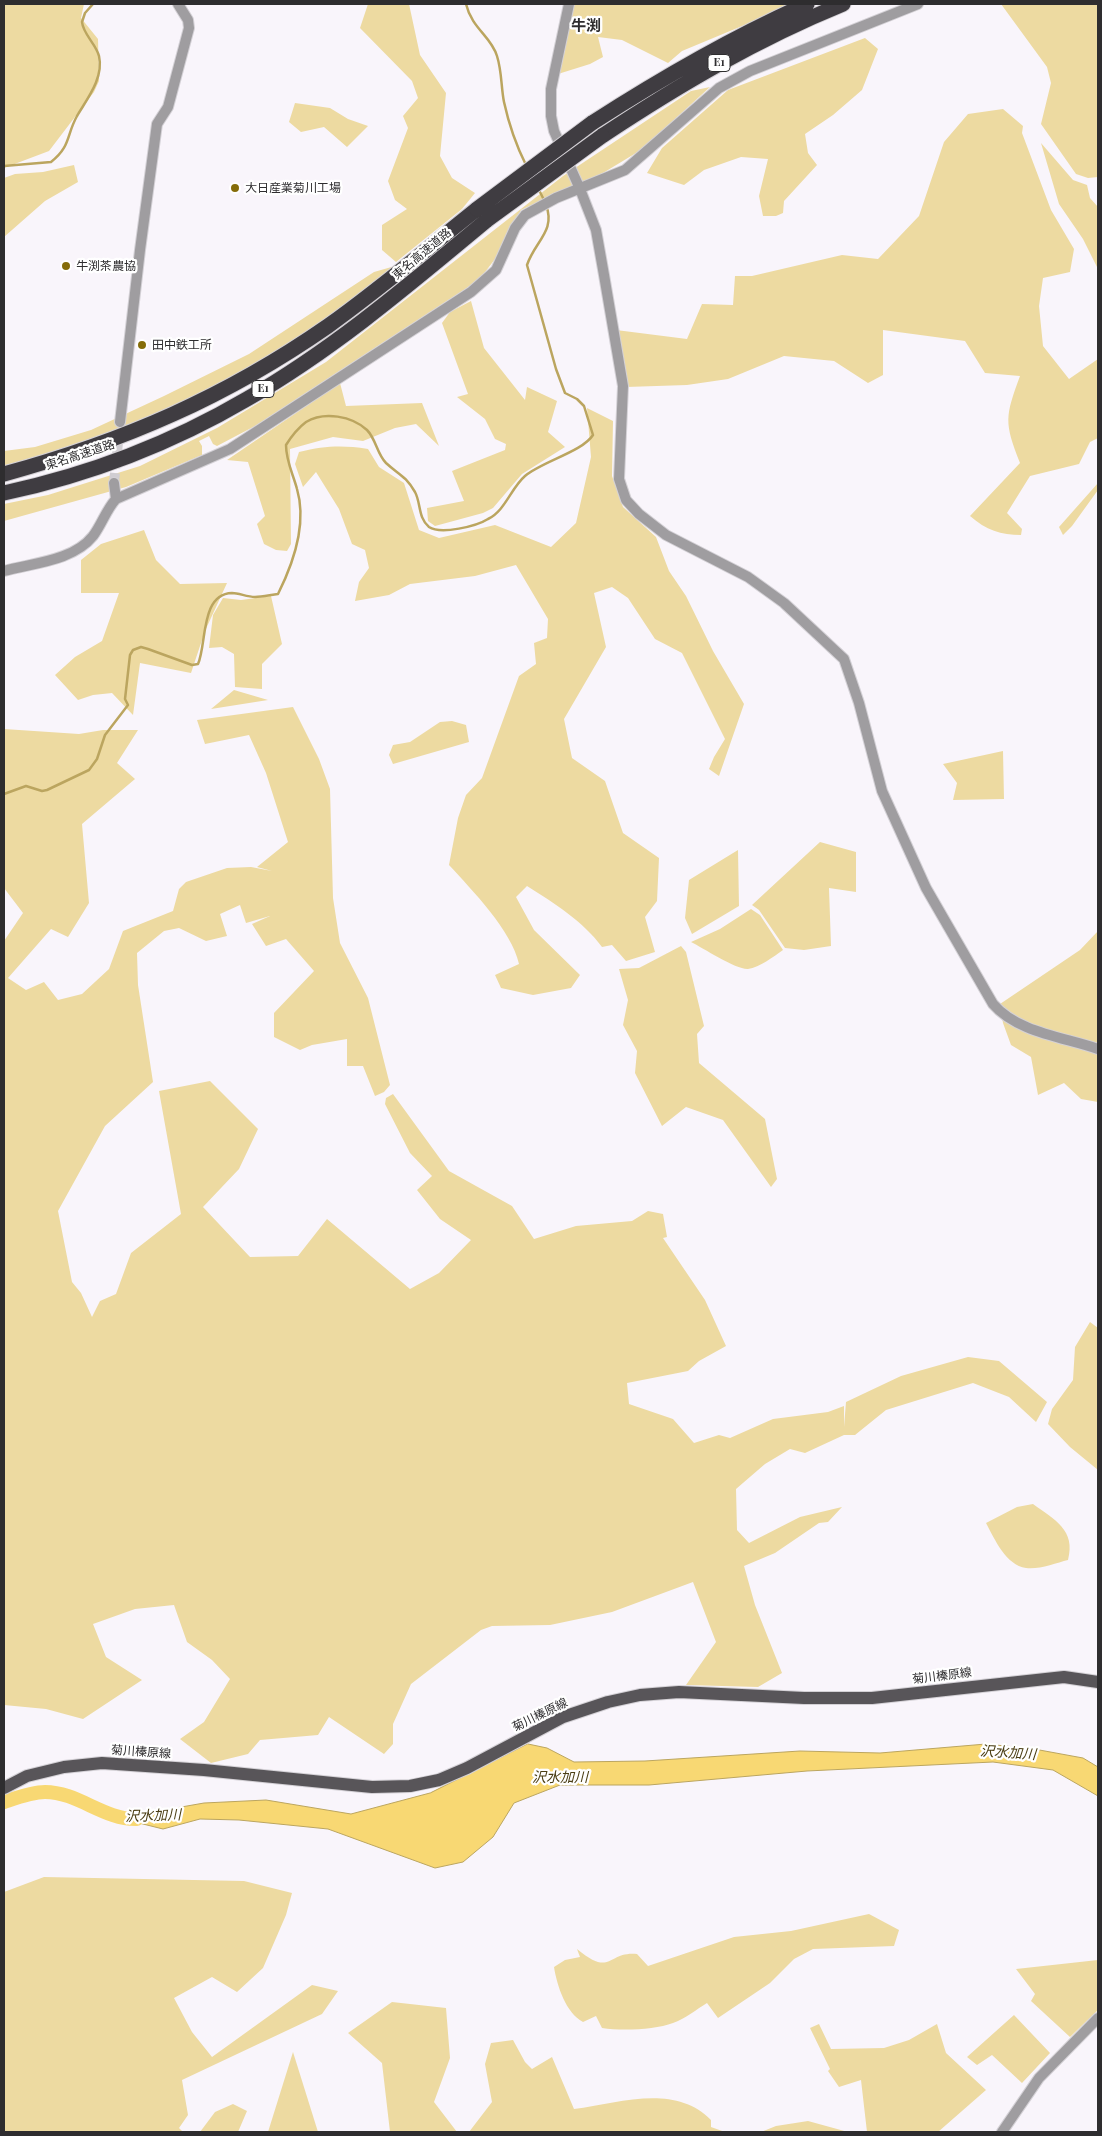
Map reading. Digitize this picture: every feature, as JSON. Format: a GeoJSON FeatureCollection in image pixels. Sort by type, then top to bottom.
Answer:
{"type":"FeatureCollection","features":[{"type":"Feature","properties":{"kind":"highway","name":"東名高速道路"},"geometry":{"type":"LineString","coordinates":[[4,474],[85,450],[132,433],[224,390],[328,325],[476,209],[592,123],[660,79],[715,48],[807,4]]}},
{"type":"Feature","properties":{"kind":"highway","name":"東名高速道路"},"geometry":{"type":"LineString","coordinates":[[4,494],[56,480],[132,454],[181,433],[248,399],[292,371],[382,307],[487,220],[602,136],[707,69],[760,41],[843,4]]}},
{"type":"Feature","properties":{"kind":"main road","name":"菊川榛原線"},"geometry":{"type":"LineString","coordinates":[[4,1788],[27,1776],[64,1767],[102,1763],[204,1770],[372,1787],[410,1786],[439,1780],[467,1768],[563,1717],[608,1702],[640,1695],[679,1692],[804,1698],[872,1698],[1064,1677],[1098,1682]]}},
{"type":"Feature","properties":{"kind":"street"},"geometry":{"type":"LineString","coordinates":[[120,422],[157,124],[168,107],[189,28],[188,20],[178,4]]}},
{"type":"Feature","properties":{"kind":"street"},"geometry":{"type":"LineString","coordinates":[[569,4],[551,89],[551,116],[554,131],[580,188],[596,230],[622,386],[618,478],[626,500],[638,514],[666,535],[748,577],[798,616],[844,659],[859,703],[882,791],[926,888],[988,997],[1006,1018],[1041,1032],[1098,1049]]}},
{"type":"Feature","properties":{"kind":"street"},"geometry":{"type":"LineString","coordinates":[[4,570],[58,557],[79,549],[94,534],[106,510],[116,499],[230,449],[472,292],[496,270],[515,228],[526,215],[556,198],[625,170],[719,88],[733,80],[918,4]]}},
{"type":"Feature","properties":{"kind":"street"},"geometry":{"type":"LineString","coordinates":[[114,483],[116,499]]}},
{"type":"Feature","properties":{"kind":"street"},"geometry":{"type":"LineString","coordinates":[[1002,2132],[1039,2078],[1098,2018]]}},
{"type":"Feature","properties":{"kind":"shaded area"},"geometry":{"type":"Polygon","coordinates":[[[4,4],[84,4],[81,18],[98,39],[99,81],[94,92],[49,151],[4,168],[4,4]]]}},
{"type":"Feature","properties":{"kind":"shaded area"},"geometry":{"type":"Polygon","coordinates":[[[368,4],[409,4],[420,55],[446,93],[440,156],[452,178],[475,193],[462,209],[396,262],[382,250],[382,225],[407,209],[395,200],[388,181],[408,128],[403,116],[418,98],[412,81],[360,28],[368,4]]]}},
{"type":"Feature","properties":{"kind":"shaded area"},"geometry":{"type":"Polygon","coordinates":[[[574,4],[795,4],[682,51],[668,63],[622,40],[598,37],[603,57],[590,64],[558,74],[574,4]]]}},
{"type":"Feature","properties":{"kind":"shaded area"},"geometry":{"type":"Polygon","coordinates":[[[1001,4],[1098,4],[1098,177],[1088,178],[1076,174],[1041,124],[1051,83],[1047,67],[1001,4]]]}},
{"type":"Feature","properties":{"kind":"shaded area"},"geometry":{"type":"Polygon","coordinates":[[[865,38],[878,49],[862,90],[833,115],[805,134],[808,153],[817,165],[784,201],[783,213],[776,216],[763,216],[759,196],[768,159],[741,157],[704,170],[684,185],[647,173],[662,148],[728,90],[865,38]]]}},
{"type":"Feature","properties":{"kind":"shaded area"},"geometry":{"type":"Polygon","coordinates":[[[710,87],[641,150],[603,173],[521,210],[495,259],[479,280],[255,426],[217,446],[213,444],[209,436],[199,441],[202,446],[202,455],[126,487],[4,521],[4,504],[48,495],[140,466],[217,428],[326,362],[563,176],[691,91],[710,87]]]}},
{"type":"Feature","properties":{"kind":"shaded area"},"geometry":{"type":"Polygon","coordinates":[[[295,103],[330,108],[348,119],[368,126],[347,147],[324,127],[301,132],[289,122],[295,103]]]}},
{"type":"Feature","properties":{"kind":"shaded area"},"geometry":{"type":"Polygon","coordinates":[[[1003,109],[1023,126],[1022,133],[1051,210],[1074,249],[1070,272],[1043,278],[1039,306],[1043,346],[1069,379],[1098,359],[1098,438],[1090,442],[1079,464],[1030,476],[1007,513],[1022,529],[1021,535],[994,531],[970,516],[1020,463],[1011,438],[1008,420],[1011,401],[1020,376],[985,373],[965,341],[883,330],[883,375],[868,383],[834,361],[784,356],[728,379],[687,385],[626,387],[616,330],[687,339],[702,304],[733,305],[735,276],[752,276],[842,255],[878,259],[919,216],[944,142],[968,114],[1003,109]]]}},
{"type":"Feature","properties":{"kind":"shaded area"},"geometry":{"type":"Polygon","coordinates":[[[1041,143],[1073,180],[1087,185],[1090,198],[1098,207],[1098,269],[1083,239],[1059,204],[1041,143]]]}},
{"type":"Feature","properties":{"kind":"shaded area"},"geometry":{"type":"Polygon","coordinates":[[[74,165],[78,182],[45,201],[4,237],[4,178],[15,174],[43,172],[74,165]]]}},
{"type":"Feature","properties":{"kind":"shaded area"},"geometry":{"type":"Polygon","coordinates":[[[395,266],[281,350],[208,394],[133,427],[4,474],[4,451],[35,447],[91,430],[164,396],[249,354],[374,272],[395,266]]]}},
{"type":"Feature","properties":{"kind":"shaded area"},"geometry":{"type":"Polygon","coordinates":[[[471,301],[484,348],[525,400],[527,387],[557,401],[548,432],[565,447],[522,474],[493,508],[483,513],[435,526],[428,521],[427,508],[464,501],[452,471],[505,450],[506,444],[495,439],[485,419],[457,397],[468,394],[442,323],[450,312],[471,301]]]}},
{"type":"Feature","properties":{"kind":"shaded area"},"geometry":{"type":"Polygon","coordinates":[[[340,383],[346,406],[422,403],[439,446],[416,424],[395,428],[363,441],[333,437],[290,449],[291,544],[287,551],[276,550],[264,544],[257,524],[265,516],[248,462],[227,460],[340,383]]]}},
{"type":"Feature","properties":{"kind":"shaded area"},"geometry":{"type":"Polygon","coordinates":[[[587,408],[613,421],[612,476],[623,507],[656,537],[669,571],[686,596],[713,651],[744,704],[719,776],[709,769],[725,739],[682,653],[655,639],[628,598],[612,587],[594,593],[606,647],[564,719],[572,758],[605,781],[623,833],[659,858],[657,901],[645,917],[655,952],[626,961],[612,945],[602,947],[577,921],[527,886],[516,897],[534,930],[580,975],[571,988],[533,995],[501,988],[495,975],[519,964],[515,951],[490,911],[449,865],[458,818],[466,795],[482,778],[519,676],[536,664],[534,643],[547,638],[548,619],[516,565],[475,576],[410,584],[389,595],[355,601],[359,582],[369,568],[365,550],[352,544],[339,509],[316,472],[303,487],[295,464],[299,452],[308,450],[325,447],[368,449],[379,467],[404,483],[419,530],[439,538],[495,525],[551,547],[576,523],[591,457],[587,408]]]}},
{"type":"Feature","properties":{"kind":"shaded area"},"geometry":{"type":"Polygon","coordinates":[[[1098,483],[1098,490],[1072,526],[1063,535],[1059,527],[1098,483]]]}},
{"type":"Feature","properties":{"kind":"shaded area"},"geometry":{"type":"Polygon","coordinates":[[[144,530],[156,560],[180,584],[227,583],[205,631],[191,673],[140,663],[133,715],[112,693],[93,695],[78,700],[55,675],[75,657],[102,641],[119,593],[81,593],[81,560],[101,544],[144,530]]]}},
{"type":"Feature","properties":{"kind":"shaded area"},"geometry":{"type":"Polygon","coordinates":[[[271,596],[282,644],[262,664],[262,689],[235,687],[234,654],[222,647],[209,648],[213,615],[223,598],[241,600],[271,596]]]}},
{"type":"Feature","properties":{"kind":"shaded area"},"geometry":{"type":"Polygon","coordinates":[[[234,690],[268,700],[211,709],[234,690]]]}},
{"type":"Feature","properties":{"kind":"shaded area"},"geometry":{"type":"Polygon","coordinates":[[[293,707],[319,759],[330,789],[333,898],[340,943],[368,998],[390,1085],[384,1092],[375,1096],[363,1066],[347,1066],[347,1039],[312,1045],[300,1050],[274,1037],[274,1013],[314,971],[286,939],[266,946],[252,924],[270,916],[246,923],[240,905],[220,914],[227,936],[206,941],[179,928],[164,931],[137,953],[138,985],[153,1082],[105,1126],[58,1211],[72,1282],[81,1293],[92,1317],[100,1301],[116,1294],[131,1253],[181,1214],[159,1091],[210,1081],[258,1129],[239,1169],[203,1207],[250,1257],[298,1256],[327,1219],[410,1289],[439,1273],[471,1240],[440,1219],[417,1190],[432,1176],[410,1153],[385,1104],[386,1098],[393,1094],[449,1171],[512,1206],[534,1239],[576,1226],[632,1221],[648,1211],[663,1214],[667,1237],[663,1238],[705,1300],[726,1346],[699,1361],[688,1371],[627,1383],[629,1404],[673,1419],[694,1443],[719,1435],[730,1438],[773,1419],[828,1412],[844,1406],[844,1427],[846,1402],[901,1376],[968,1357],[999,1361],[1047,1402],[1036,1422],[1009,1397],[973,1383],[886,1410],[855,1435],[844,1435],[805,1453],[790,1449],[765,1464],[736,1489],[737,1530],[749,1543],[800,1517],[842,1507],[828,1522],[819,1523],[775,1553],[744,1566],[755,1605],[782,1673],[758,1687],[686,1685],[716,1642],[693,1582],[612,1612],[550,1625],[492,1626],[481,1630],[411,1684],[393,1724],[393,1744],[384,1754],[329,1717],[318,1735],[260,1740],[248,1754],[211,1763],[180,1739],[204,1722],[230,1679],[212,1660],[187,1642],[174,1605],[135,1609],[93,1624],[106,1657],[142,1680],[83,1719],[46,1709],[4,1705],[4,941],[23,913],[4,888],[4,729],[79,734],[103,730],[138,730],[117,763],[135,779],[82,824],[89,903],[68,937],[51,929],[8,978],[26,990],[44,982],[58,1000],[82,994],[109,969],[123,931],[173,911],[179,889],[186,882],[227,868],[251,867],[272,871],[257,867],[288,842],[266,773],[249,735],[205,744],[197,720],[293,707]]]}},
{"type":"Feature","properties":{"kind":"shaded area"},"geometry":{"type":"Polygon","coordinates":[[[452,721],[466,725],[469,742],[393,764],[389,755],[393,745],[410,742],[440,722],[452,721]]]}},
{"type":"Feature","properties":{"kind":"shaded area"},"geometry":{"type":"Polygon","coordinates":[[[1003,751],[1004,799],[953,800],[957,783],[943,764],[1003,751]]]}},
{"type":"Feature","properties":{"kind":"shaded area"},"geometry":{"type":"Polygon","coordinates":[[[820,842],[856,852],[856,892],[829,888],[831,946],[804,950],[785,948],[759,910],[752,905],[820,842]]]}},
{"type":"Feature","properties":{"kind":"shaded area"},"geometry":{"type":"Polygon","coordinates":[[[738,850],[739,906],[692,934],[685,918],[689,880],[738,850]]]}},
{"type":"Feature","properties":{"kind":"shaded area"},"geometry":{"type":"Polygon","coordinates":[[[751,909],[760,915],[783,950],[762,964],[753,968],[743,968],[691,942],[720,929],[751,909]]]}},
{"type":"Feature","properties":{"kind":"shaded area"},"geometry":{"type":"Polygon","coordinates":[[[1098,931],[1098,1102],[1081,1099],[1064,1083],[1038,1095],[1031,1057],[1011,1045],[1003,1023],[1000,1004],[1080,950],[1098,931]]]}},
{"type":"Feature","properties":{"kind":"shaded area"},"geometry":{"type":"Polygon","coordinates":[[[681,946],[686,952],[704,1026],[697,1034],[699,1063],[765,1119],[777,1179],[771,1187],[723,1120],[686,1107],[662,1126],[635,1073],[637,1051],[623,1025],[628,1000],[619,969],[639,968],[681,946]]]}},
{"type":"Feature","properties":{"kind":"shaded area"},"geometry":{"type":"Polygon","coordinates":[[[1090,1322],[1098,1328],[1098,1470],[1070,1447],[1048,1424],[1052,1409],[1073,1380],[1075,1347],[1090,1322]]]}},
{"type":"Feature","properties":{"kind":"shaded area"},"geometry":{"type":"Polygon","coordinates":[[[1033,1504],[1056,1521],[1066,1533],[1070,1550],[1068,1560],[1041,1567],[1026,1568],[1013,1562],[997,1544],[986,1523],[1017,1507],[1033,1504]]]}},
{"type":"Feature","properties":{"kind":"shaded area"},"geometry":{"type":"Polygon","coordinates":[[[44,1877],[244,1881],[292,1893],[286,1915],[263,1968],[237,1992],[212,1977],[174,1998],[192,2032],[212,2057],[312,1985],[338,1991],[322,2014],[182,2080],[188,2115],[179,2128],[183,2132],[4,2132],[4,1892],[44,1877]]]}},
{"type":"Feature","properties":{"kind":"shaded area"},"geometry":{"type":"Polygon","coordinates":[[[869,1914],[899,1930],[894,1946],[813,1949],[794,1959],[770,1983],[718,2018],[707,2003],[682,2019],[666,2025],[638,2029],[602,2028],[596,2016],[583,2022],[567,2006],[557,1982],[554,1967],[565,1960],[580,1957],[577,1949],[597,1962],[603,1963],[627,1954],[637,1954],[648,1966],[734,1937],[791,1931],[869,1914]]]}},
{"type":"Feature","properties":{"kind":"shaded area"},"geometry":{"type":"Polygon","coordinates":[[[1098,1960],[1098,2010],[1070,2037],[1031,2001],[1035,1994],[1016,1969],[1098,1960]]]}},
{"type":"Feature","properties":{"kind":"shaded area"},"geometry":{"type":"Polygon","coordinates":[[[392,2002],[446,2008],[450,2058],[434,2102],[457,2132],[390,2132],[382,2063],[348,2033],[392,2002]]]}},
{"type":"Feature","properties":{"kind":"shaded area"},"geometry":{"type":"Polygon","coordinates":[[[1014,2015],[1050,2053],[1022,2083],[992,2055],[977,2065],[967,2057],[1014,2015]]]}},
{"type":"Feature","properties":{"kind":"shaded area"},"geometry":{"type":"Polygon","coordinates":[[[819,2024],[831,2049],[884,2048],[909,2040],[937,2024],[946,2053],[986,2090],[938,2132],[867,2132],[861,2080],[839,2087],[828,2071],[830,2069],[810,2028],[819,2024]]]}},
{"type":"Feature","properties":{"kind":"shaded area"},"geometry":{"type":"Polygon","coordinates":[[[513,2040],[525,2062],[532,2069],[552,2057],[574,2109],[646,2098],[664,2099],[681,2102],[697,2109],[711,2120],[711,2127],[725,2132],[469,2132],[492,2102],[485,2064],[491,2043],[513,2040]]]}},
{"type":"Feature","properties":{"kind":"shaded area"},"geometry":{"type":"Polygon","coordinates":[[[293,2052],[318,2132],[268,2132],[293,2052]]]}},
{"type":"Feature","properties":{"kind":"shaded area"},"geometry":{"type":"Polygon","coordinates":[[[233,2104],[247,2111],[238,2132],[200,2132],[215,2112],[233,2104]]]}},
{"type":"Feature","properties":{"kind":"shaded area"},"geometry":{"type":"Polygon","coordinates":[[[808,2121],[848,2132],[761,2132],[776,2126],[808,2121]]]}},
{"type":"Feature","properties":{"kind":"water"},"geometry":{"type":"Polygon","coordinates":[[[528,1744],[547,1748],[574,1762],[645,1761],[800,1751],[880,1753],[986,1744],[1034,1749],[1083,1758],[1098,1767],[1098,1796],[1053,1770],[993,1762],[807,1771],[649,1785],[560,1785],[514,1803],[493,1837],[463,1862],[435,1868],[328,1829],[239,1820],[200,1819],[163,1829],[119,1818],[204,1803],[266,1800],[351,1814],[430,1793],[528,1744]]]}},
{"type":"Feature","properties":{"kind":"waterway"},"geometry":{"type":"LineString","coordinates":[[4,166],[51,162],[65,146],[77,116],[94,88],[99,72],[99,56],[82,22],[85,13],[93,4]]}},
{"type":"Feature","properties":{"kind":"waterway"},"geometry":{"type":"LineString","coordinates":[[466,4],[473,20],[497,56],[508,119],[526,165]]}},
{"type":"Feature","properties":{"kind":"waterway"},"geometry":{"type":"LineString","coordinates":[[539,190],[544,200]]}},
{"type":"Feature","properties":{"kind":"waterway"},"geometry":{"type":"LineString","coordinates":[[4,794],[26,786],[42,791],[47,790],[89,770],[97,759],[105,735],[128,705],[125,699],[130,655],[133,650],[141,647],[192,665],[198,664],[206,621],[214,602],[222,596],[232,593],[255,597],[278,594],[289,570],[297,543],[300,516],[300,502],[288,462],[286,445],[306,422],[329,416],[346,418],[361,425],[367,430],[386,463],[405,479],[415,492],[425,523],[429,527],[442,530],[468,527],[488,519],[499,511],[525,476],[588,441],[593,435],[584,406],[577,399],[565,393],[556,369],[527,265],[546,229],[548,222],[546,205]]}},
{"type":"Feature","properties":{"kind":"waterway","name":"沢水加川"},"geometry":{"type":"LineString","coordinates":[[4,1802],[35,1793],[57,1793],[69,1796],[113,1815],[137,1819]]}},
{"type":"Feature","properties":{"kind":"tunnel"},"geometry":{"type":"LineString","coordinates":[[114,483],[119,432]]}},
{"type":"Feature","properties":{"kind":"place","name":"大日産業菊川工場"},"geometry":{"type":"Point","coordinates":[235,188]}},
{"type":"Feature","properties":{"kind":"place","name":"牛渕茶農協"},"geometry":{"type":"Point","coordinates":[66,266]}},
{"type":"Feature","properties":{"kind":"place","name":"田中鉄工所"},"geometry":{"type":"Point","coordinates":[142,345]}},
{"type":"Feature","properties":{"kind":"district","name":"牛渕"},"geometry":{"type":"Point","coordinates":[586,26]}}]}
